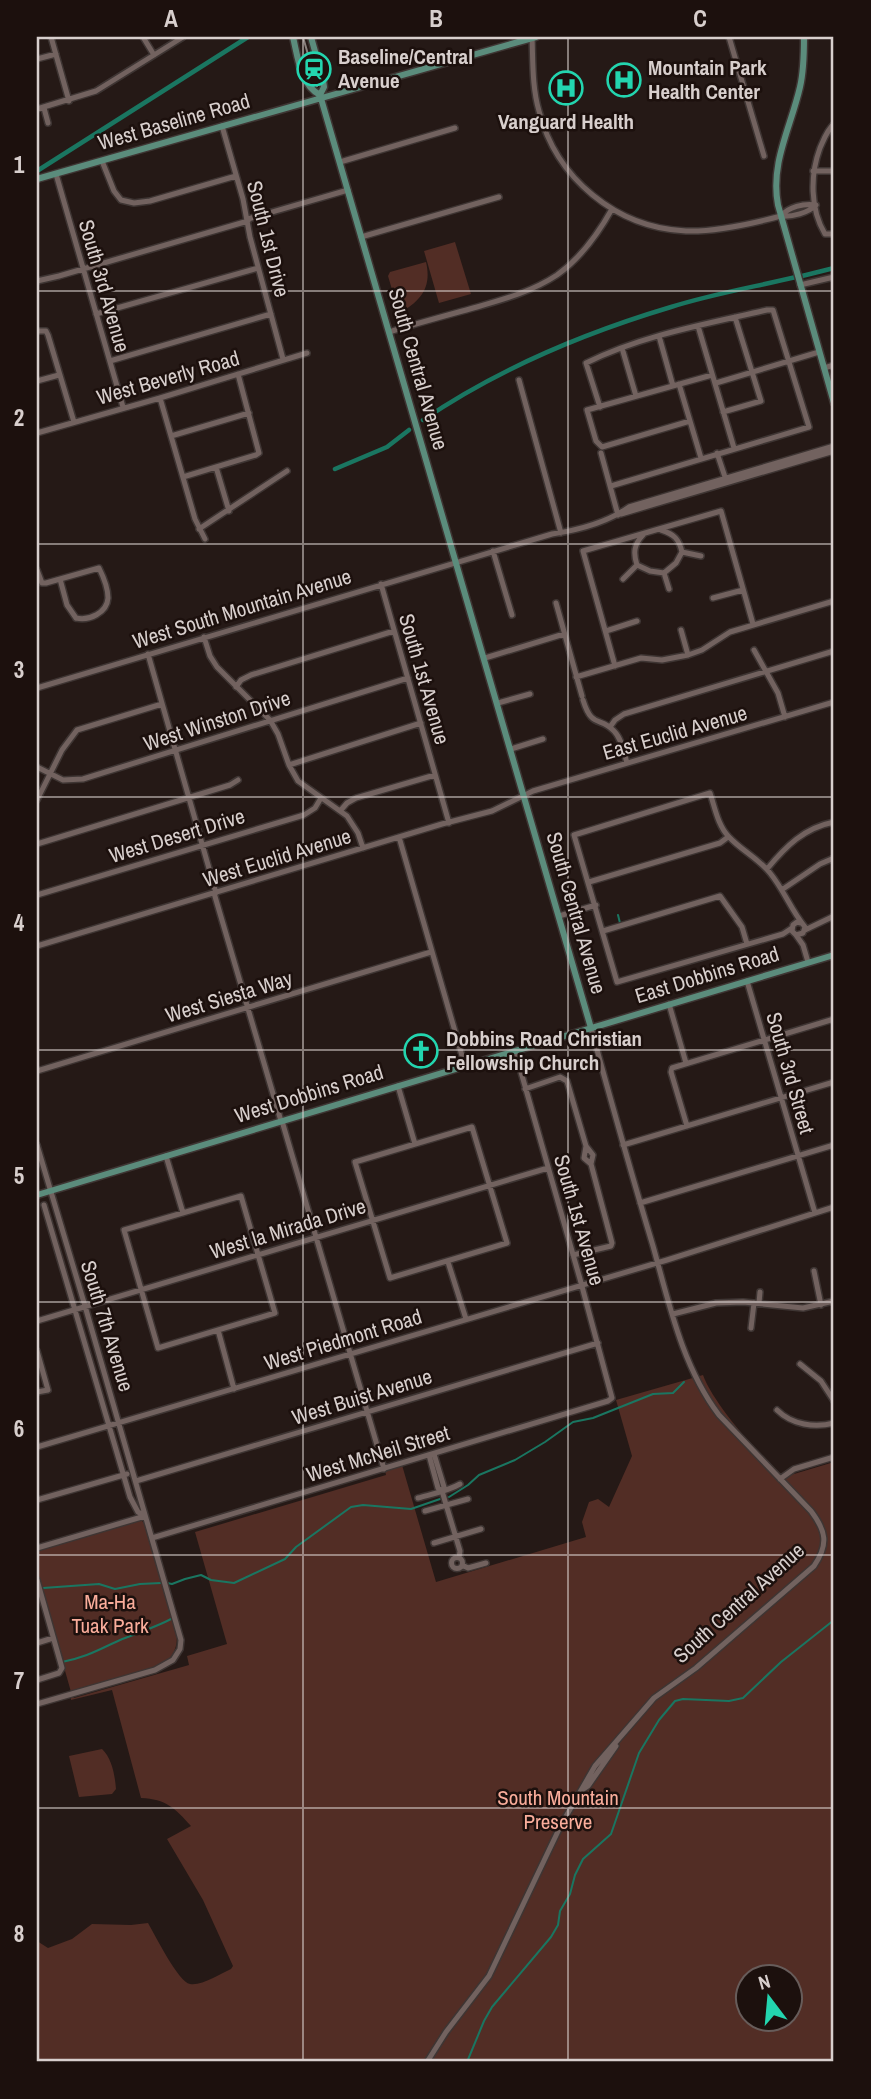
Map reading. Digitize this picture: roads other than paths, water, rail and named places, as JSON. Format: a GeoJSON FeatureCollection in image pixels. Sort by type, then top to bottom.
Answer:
{"type":"FeatureCollection","features":[{"type":"Feature","properties":{"kind":"main road","name":"South Central Avenue"},"geometry":{"type":"LineString","coordinates":[[293,37],[304,81],[321,96]]}},
{"type":"Feature","properties":{"kind":"main road","name":"South Central Avenue"},"geometry":{"type":"LineString","coordinates":[[311,37],[323,80],[321,96],[591,1028]]}},
{"type":"Feature","properties":{"kind":"main road","name":"West Baseline Road"},"geometry":{"type":"LineString","coordinates":[[37,179],[534,37]]}},
{"type":"Feature","properties":{"kind":"main road"},"geometry":{"type":"LineString","coordinates":[[804,37],[801,86],[776,169],[775,189],[834,403]]}},
{"type":"Feature","properties":{"kind":"main road","name":"East Dobbins Road"},"geometry":{"type":"LineString","coordinates":[[591,1028],[834,955]]}},
{"type":"Feature","properties":{"kind":"main road","name":"West Dobbins Road"},"geometry":{"type":"LineString","coordinates":[[37,1195],[591,1028]]}},
{"type":"Feature","properties":{"kind":"street"},"geometry":{"type":"LineString","coordinates":[[51,37],[69,101]]}},
{"type":"Feature","properties":{"kind":"street"},"geometry":{"type":"LineString","coordinates":[[144,37],[154,55]]}},
{"type":"Feature","properties":{"kind":"street"},"geometry":{"type":"LineString","coordinates":[[37,109],[86,96],[183,37]]}},
{"type":"Feature","properties":{"kind":"street"},"geometry":{"type":"LineString","coordinates":[[534,37],[536,100],[547,136],[573,177],[594,197],[612,209],[630,219],[647,224],[688,231],[716,229],[781,216],[785,210],[802,209],[809,204],[816,205]]}},
{"type":"Feature","properties":{"kind":"street"},"geometry":{"type":"LineString","coordinates":[[729,37],[764,156]]}},
{"type":"Feature","properties":{"kind":"street"},"geometry":{"type":"LineString","coordinates":[[37,59],[56,54]]}},
{"type":"Feature","properties":{"kind":"street"},"geometry":{"type":"LineString","coordinates":[[44,108],[48,123]]}},
{"type":"Feature","properties":{"kind":"street"},"geometry":{"type":"LineString","coordinates":[[833,125],[821,145],[813,171],[813,190],[822,229],[825,234],[834,233]]}},
{"type":"Feature","properties":{"kind":"street","name":"South 1st Drive"},"geometry":{"type":"LineString","coordinates":[[222,126],[284,359]]}},
{"type":"Feature","properties":{"kind":"street"},"geometry":{"type":"LineString","coordinates":[[340,162],[455,128]]}},
{"type":"Feature","properties":{"kind":"street"},"geometry":{"type":"LineString","coordinates":[[102,161],[112,188],[121,200],[139,203],[236,176]]}},
{"type":"Feature","properties":{"kind":"street"},"geometry":{"type":"LineString","coordinates":[[813,171],[834,171]]}},
{"type":"Feature","properties":{"kind":"street","name":"South 3rd Avenue"},"geometry":{"type":"LineString","coordinates":[[56,174],[123,407]]}},
{"type":"Feature","properties":{"kind":"street"},"geometry":{"type":"LineString","coordinates":[[37,281],[348,190]]}},
{"type":"Feature","properties":{"kind":"street"},"geometry":{"type":"LineString","coordinates":[[361,237],[499,197]]}},
{"type":"Feature","properties":{"kind":"street"},"geometry":{"type":"LineString","coordinates":[[389,332],[501,300],[543,283],[580,255],[612,209]]}},
{"type":"Feature","properties":{"kind":"street"},"geometry":{"type":"LineString","coordinates":[[96,314],[258,268]]}},
{"type":"Feature","properties":{"kind":"street"},"geometry":{"type":"LineString","coordinates":[[800,285],[834,276]]}},
{"type":"Feature","properties":{"kind":"street"},"geometry":{"type":"LineString","coordinates":[[600,407],[586,363],[659,336],[773,310],[809,427],[611,486]]}},
{"type":"Feature","properties":{"kind":"street"},"geometry":{"type":"LineString","coordinates":[[110,361],[271,314]]}},
{"type":"Feature","properties":{"kind":"street"},"geometry":{"type":"LineString","coordinates":[[723,412],[761,401],[735,317]]}},
{"type":"Feature","properties":{"kind":"street"},"geometry":{"type":"LineString","coordinates":[[698,326],[734,448]]}},
{"type":"Feature","properties":{"kind":"street"},"geometry":{"type":"LineString","coordinates":[[37,331],[46,331],[74,422]]}},
{"type":"Feature","properties":{"kind":"street"},"geometry":{"type":"LineString","coordinates":[[659,336],[701,458]]}},
{"type":"Feature","properties":{"kind":"street"},"geometry":{"type":"LineString","coordinates":[[622,348],[636,396]]}},
{"type":"Feature","properties":{"kind":"street"},"geometry":{"type":"LineString","coordinates":[[716,383],[820,352]]}},
{"type":"Feature","properties":{"kind":"street","name":"West Beverly Road"},"geometry":{"type":"LineString","coordinates":[[37,433],[307,353]]}},
{"type":"Feature","properties":{"kind":"street"},"geometry":{"type":"LineString","coordinates":[[824,368],[834,365]]}},
{"type":"Feature","properties":{"kind":"street"},"geometry":{"type":"LineString","coordinates":[[183,477],[259,453],[237,374]]}},
{"type":"Feature","properties":{"kind":"street"},"geometry":{"type":"LineString","coordinates":[[37,382],[59,375]]}},
{"type":"Feature","properties":{"kind":"street"},"geometry":{"type":"LineString","coordinates":[[690,421],[602,447],[596,441],[587,410],[712,375]]}},
{"type":"Feature","properties":{"kind":"street"},"geometry":{"type":"LineString","coordinates":[[519,380],[561,533]]}},
{"type":"Feature","properties":{"kind":"street"},"geometry":{"type":"LineString","coordinates":[[160,398],[199,529],[205,540]]}},
{"type":"Feature","properties":{"kind":"street"},"geometry":{"type":"LineString","coordinates":[[171,436],[249,413]]}},
{"type":"Feature","properties":{"kind":"street"},"geometry":{"type":"LineString","coordinates":[[726,481],[834,446]]}},
{"type":"Feature","properties":{"kind":"street"},"geometry":{"type":"LineString","coordinates":[[726,481],[834,451]]}},
{"type":"Feature","properties":{"kind":"street"},"geometry":{"type":"LineString","coordinates":[[601,453],[618,515]]}},
{"type":"Feature","properties":{"kind":"street"},"geometry":{"type":"LineString","coordinates":[[718,453],[726,481]]}},
{"type":"Feature","properties":{"kind":"street"},"geometry":{"type":"LineString","coordinates":[[216,467],[229,511]]}},
{"type":"Feature","properties":{"kind":"street"},"geometry":{"type":"LineString","coordinates":[[199,529],[287,471]]}},
{"type":"Feature","properties":{"kind":"street","name":"West South Mountain Avenue"},"geometry":{"type":"LineString","coordinates":[[37,688],[381,584],[561,533],[618,515],[629,507],[726,481]]}},
{"type":"Feature","properties":{"kind":"street"},"geometry":{"type":"LineString","coordinates":[[615,666],[583,551],[721,512],[754,624]]}},
{"type":"Feature","properties":{"kind":"street"},"geometry":{"type":"LineString","coordinates":[[646,533],[635,547],[637,565],[650,571],[664,572],[676,563],[682,552],[679,540],[658,530]]}},
{"type":"Feature","properties":{"kind":"street"},"geometry":{"type":"LineString","coordinates":[[494,551],[512,615]]}},
{"type":"Feature","properties":{"kind":"street"},"geometry":{"type":"LineString","coordinates":[[682,552],[702,556]]}},
{"type":"Feature","properties":{"kind":"street"},"geometry":{"type":"LineString","coordinates":[[623,579],[637,565]]}},
{"type":"Feature","properties":{"kind":"street"},"geometry":{"type":"LineString","coordinates":[[37,570],[42,583],[99,568],[108,595],[106,604],[93,616],[76,618],[67,605],[60,579]]}},
{"type":"Feature","properties":{"kind":"street"},"geometry":{"type":"LineString","coordinates":[[664,572],[669,589]]}},
{"type":"Feature","properties":{"kind":"street","name":"South 1st Avenue"},"geometry":{"type":"LineString","coordinates":[[381,584],[449,823]]}},
{"type":"Feature","properties":{"kind":"street"},"geometry":{"type":"LineString","coordinates":[[713,598],[743,590]]}},
{"type":"Feature","properties":{"kind":"street"},"geometry":{"type":"LineString","coordinates":[[576,677],[641,658],[662,660],[688,656],[730,632],[834,601]]}},
{"type":"Feature","properties":{"kind":"street"},"geometry":{"type":"LineString","coordinates":[[555,603],[590,721],[610,727],[620,739],[627,763]]}},
{"type":"Feature","properties":{"kind":"street"},"geometry":{"type":"LineString","coordinates":[[73,626],[76,618]]}},
{"type":"Feature","properties":{"kind":"street"},"geometry":{"type":"LineString","coordinates":[[606,631],[637,621]]}},
{"type":"Feature","properties":{"kind":"street"},"geometry":{"type":"LineString","coordinates":[[681,630],[688,656]]}},
{"type":"Feature","properties":{"kind":"street"},"geometry":{"type":"LineString","coordinates":[[236,687],[241,680],[251,675],[394,631]]}},
{"type":"Feature","properties":{"kind":"street"},"geometry":{"type":"LineString","coordinates":[[485,658],[564,634]]}},
{"type":"Feature","properties":{"kind":"street"},"geometry":{"type":"LineString","coordinates":[[204,637],[213,662],[270,720],[298,781],[341,810],[356,829],[363,848]]}},
{"type":"Feature","properties":{"kind":"street"},"geometry":{"type":"LineString","coordinates":[[754,650],[778,693],[785,717]]}},
{"type":"Feature","properties":{"kind":"street"},"geometry":{"type":"LineString","coordinates":[[610,727],[624,714],[834,651]]}},
{"type":"Feature","properties":{"kind":"street"},"geometry":{"type":"LineString","coordinates":[[148,654],[247,1009],[384,1469]]}},
{"type":"Feature","properties":{"kind":"street","name":"West Winston Drive"},"geometry":{"type":"LineString","coordinates":[[37,767],[63,780],[78,780],[408,678]]}},
{"type":"Feature","properties":{"kind":"street"},"geometry":{"type":"LineString","coordinates":[[498,703],[530,694]]}},
{"type":"Feature","properties":{"kind":"street","name":"East Euclid Avenue"},"geometry":{"type":"LineString","coordinates":[[524,794],[834,702]]}},
{"type":"Feature","properties":{"kind":"street"},"geometry":{"type":"LineString","coordinates":[[37,800],[62,750],[77,730],[162,704]]}},
{"type":"Feature","properties":{"kind":"street"},"geometry":{"type":"LineString","coordinates":[[289,765],[421,723]]}},
{"type":"Feature","properties":{"kind":"street"},"geometry":{"type":"LineString","coordinates":[[511,748],[543,739]]}},
{"type":"Feature","properties":{"kind":"street"},"geometry":{"type":"LineString","coordinates":[[341,810],[356,798],[435,775]]}},
{"type":"Feature","properties":{"kind":"street"},"geometry":{"type":"LineString","coordinates":[[37,844],[230,785],[238,780]]}},
{"type":"Feature","properties":{"kind":"street"},"geometry":{"type":"LineString","coordinates":[[803,927],[802,934],[794,930],[617,982],[574,835],[710,793],[720,824],[728,837],[767,869],[783,889],[803,927],[803,945]]}},
{"type":"Feature","properties":{"kind":"street","name":"West Euclid Avenue"},"geometry":{"type":"LineString","coordinates":[[37,946],[492,811],[524,794]]}},
{"type":"Feature","properties":{"kind":"street","name":"West Desert Drive"},"geometry":{"type":"LineString","coordinates":[[37,895],[304,815],[315,808],[321,798]]}},
{"type":"Feature","properties":{"kind":"street"},"geometry":{"type":"LineString","coordinates":[[767,869],[789,844],[803,833],[834,822]]}},
{"type":"Feature","properties":{"kind":"street"},"geometry":{"type":"LineString","coordinates":[[399,837],[465,1066]]}},
{"type":"Feature","properties":{"kind":"street"},"geometry":{"type":"LineString","coordinates":[[589,882],[720,843],[728,837]]}},
{"type":"Feature","properties":{"kind":"street"},"geometry":{"type":"LineString","coordinates":[[783,889],[820,864],[834,858]]}},
{"type":"Feature","properties":{"kind":"street"},"geometry":{"type":"LineString","coordinates":[[603,932],[720,897],[743,927],[747,944]]}},
{"type":"Feature","properties":{"kind":"street"},"geometry":{"type":"LineString","coordinates":[[559,916],[596,905]]}},
{"type":"Feature","properties":{"kind":"street"},"geometry":{"type":"LineString","coordinates":[[794,914],[794,930],[803,945],[808,962]]}},
{"type":"Feature","properties":{"kind":"street"},"geometry":{"type":"LineString","coordinates":[[803,927],[834,916]]}},
{"type":"Feature","properties":{"kind":"street"},"geometry":{"type":"LineString","coordinates":[[794,930],[797,922],[803,927]]}},
{"type":"Feature","properties":{"kind":"street","name":"West Siesta Way"},"geometry":{"type":"LineString","coordinates":[[37,1070],[431,952]]}},
{"type":"Feature","properties":{"kind":"street","name":"South 3rd Street"},"geometry":{"type":"LineString","coordinates":[[747,981],[815,1213]]}},
{"type":"Feature","properties":{"kind":"street"},"geometry":{"type":"LineString","coordinates":[[669,1004],[686,1063]]}},
{"type":"Feature","properties":{"kind":"street"},"geometry":{"type":"LineString","coordinates":[[687,1126],[671,1073],[672,1068],[834,1019]]}},
{"type":"Feature","properties":{"kind":"street","name":"South Central Avenue"},"geometry":{"type":"LineString","coordinates":[[427,2062],[446,2032],[489,1976],[556,1834],[582,1790],[600,1770],[617,1742],[654,1698],[696,1668],[811,1569],[820,1558],[824,1540],[822,1528],[811,1511],[740,1438],[708,1399],[688,1360],[657,1262],[591,1028]]}},
{"type":"Feature","properties":{"kind":"street","name":"South 1st Avenue"},"geometry":{"type":"LineString","coordinates":[[515,1051],[612,1398]]}},
{"type":"Feature","properties":{"kind":"street"},"geometry":{"type":"LineString","coordinates":[[525,1089],[560,1077],[567,1081],[586,1146],[593,1154],[591,1164],[613,1239],[611,1246],[573,1255]]}},
{"type":"Feature","properties":{"kind":"street"},"geometry":{"type":"LineString","coordinates":[[623,1145],[834,1082]]}},
{"type":"Feature","properties":{"kind":"street"},"geometry":{"type":"LineString","coordinates":[[398,1086],[415,1144]]}},
{"type":"Feature","properties":{"kind":"street"},"geometry":{"type":"LineString","coordinates":[[472,1127],[507,1243],[390,1278],[355,1162],[415,1144],[472,1127]]}},
{"type":"Feature","properties":{"kind":"street","name":"South 7th Avenue"},"geometry":{"type":"LineString","coordinates":[[37,1145],[181,1640],[180,1649],[173,1660],[155,1670],[37,1704]]}},
{"type":"Feature","properties":{"kind":"street"},"geometry":{"type":"LineString","coordinates":[[640,1203],[834,1145]]}},
{"type":"Feature","properties":{"kind":"street"},"geometry":{"type":"LineString","coordinates":[[166,1156],[183,1213]]}},
{"type":"Feature","properties":{"kind":"street","name":"West la Mirada Drive"},"geometry":{"type":"LineString","coordinates":[[37,1321],[548,1168]]}},
{"type":"Feature","properties":{"kind":"street"},"geometry":{"type":"LineString","coordinates":[[241,1196],[275,1313],[158,1348],[124,1230],[183,1213],[241,1196]]}},
{"type":"Feature","properties":{"kind":"street","name":"South 7th Avenue"},"geometry":{"type":"LineString","coordinates":[[44,1205],[134,1506],[145,1516]]}},
{"type":"Feature","properties":{"kind":"street","name":"West Piedmont Road"},"geometry":{"type":"LineString","coordinates":[[37,1447],[834,1207]]}},
{"type":"Feature","properties":{"kind":"street"},"geometry":{"type":"LineString","coordinates":[[448,1262],[466,1319]]}},
{"type":"Feature","properties":{"kind":"street"},"geometry":{"type":"LineString","coordinates":[[814,1271],[821,1305]]}},
{"type":"Feature","properties":{"kind":"street"},"geometry":{"type":"LineString","coordinates":[[751,1328],[760,1292]]}},
{"type":"Feature","properties":{"kind":"street"},"geometry":{"type":"LineString","coordinates":[[673,1314],[716,1303],[757,1303],[790,1308],[834,1301]]}},
{"type":"Feature","properties":{"kind":"street"},"geometry":{"type":"LineString","coordinates":[[218,1330],[234,1389]]}},
{"type":"Feature","properties":{"kind":"street","name":"West Buist Avenue"},"geometry":{"type":"LineString","coordinates":[[136,1481],[598,1343]]}},
{"type":"Feature","properties":{"kind":"street"},"geometry":{"type":"LineString","coordinates":[[37,1351],[48,1390],[37,1392]]}},
{"type":"Feature","properties":{"kind":"street"},"geometry":{"type":"LineString","coordinates":[[800,1364],[826,1387],[834,1401]]}},
{"type":"Feature","properties":{"kind":"street","name":"West McNeil Street"},"geometry":{"type":"LineString","coordinates":[[152,1538],[612,1398]]}},
{"type":"Feature","properties":{"kind":"street"},"geometry":{"type":"LineString","coordinates":[[778,1410],[783,1416],[800,1424],[817,1426],[834,1423]]}},
{"type":"Feature","properties":{"kind":"street"},"geometry":{"type":"LineString","coordinates":[[431,1455],[460,1551],[462,1566]]}},
{"type":"Feature","properties":{"kind":"street"},"geometry":{"type":"LineString","coordinates":[[780,1479],[794,1469],[834,1457]]}},
{"type":"Feature","properties":{"kind":"street"},"geometry":{"type":"LineString","coordinates":[[37,1500],[133,1472]]}},
{"type":"Feature","properties":{"kind":"street"},"geometry":{"type":"LineString","coordinates":[[418,1499],[460,1484]]}},
{"type":"Feature","properties":{"kind":"street"},"geometry":{"type":"LineString","coordinates":[[425,1511],[468,1499]]}},
{"type":"Feature","properties":{"kind":"street"},"geometry":{"type":"LineString","coordinates":[[37,1548],[145,1516]]}},
{"type":"Feature","properties":{"kind":"street"},"geometry":{"type":"LineString","coordinates":[[434,1543],[481,1529]]}},
{"type":"Feature","properties":{"kind":"street"},"geometry":{"type":"LineString","coordinates":[[459,1558],[454,1560],[452,1565],[457,1569],[486,1563]]}},
{"type":"Feature","properties":{"kind":"street"},"geometry":{"type":"LineString","coordinates":[[37,1580],[40,1603],[62,1668],[59,1673],[37,1680]]}},
{"type":"Feature","properties":{"kind":"street"},"geometry":{"type":"LineString","coordinates":[[37,1643],[54,1638]]}},
{"type":"Feature","properties":{"kind":"waterway"},"geometry":{"type":"LineString","coordinates":[[37,171],[248,37]]}},
{"type":"Feature","properties":{"kind":"waterway"},"geometry":{"type":"LineString","coordinates":[[802,276],[834,268]]}},
{"type":"Feature","properties":{"kind":"waterway"},"geometry":{"type":"LineString","coordinates":[[423,420],[481,384],[542,354],[606,328],[686,302],[796,277]]}},
{"type":"Feature","properties":{"kind":"waterway"},"geometry":{"type":"LineString","coordinates":[[335,469],[387,447],[409,430]]}},
{"type":"Feature","properties":{"kind":"waterway"},"geometry":{"type":"LineString","coordinates":[[618,915],[620,923]]}},
{"type":"Feature","properties":{"kind":"waterway"},"geometry":{"type":"LineString","coordinates":[[449,1497],[479,1475],[515,1460],[573,1422],[593,1418],[653,1394],[673,1393],[684,1382]]}},
{"type":"Feature","properties":{"kind":"waterway"},"geometry":{"type":"LineString","coordinates":[[167,1583],[172,1584],[201,1575],[211,1580],[234,1583],[285,1559],[296,1547],[351,1507],[363,1505],[411,1509],[440,1499]]}},
{"type":"Feature","properties":{"kind":"waterway"},"geometry":{"type":"LineString","coordinates":[[43,1588],[99,1584],[115,1589],[161,1583]]}},
{"type":"Feature","properties":{"kind":"waterway"},"geometry":{"type":"LineString","coordinates":[[62,1662],[92,1653],[173,1618]]}},
{"type":"Feature","properties":{"kind":"waterway"},"geometry":{"type":"LineString","coordinates":[[467,2062],[492,2007],[558,1925],[560,1911],[570,1894],[583,1859],[611,1834],[639,1753],[659,1720],[675,1701],[729,1701],[743,1698],[781,1662],[834,1620]]}},
{"type":"Feature","properties":{"kind":"tram line"},"geometry":{"type":"LineString","coordinates":[[303,37],[317,86]]}},
{"type":"Feature","properties":{"kind":"place","name":"Baseline/Central Avenue"},"geometry":{"type":"Point","coordinates":[314,69]}},
{"type":"Feature","properties":{"kind":"place","name":"Mountain Park Health Center"},"geometry":{"type":"Point","coordinates":[624,80]}},
{"type":"Feature","properties":{"kind":"place","name":"Vanguard Health"},"geometry":{"type":"Point","coordinates":[566,88]}},
{"type":"Feature","properties":{"kind":"place","name":"Dobbins Road Christian Fellowship Church"},"geometry":{"type":"Point","coordinates":[421,1051]}},
{"type":"Feature","properties":{"kind":"park label","name":"Ma-Ha Tuak Park"},"geometry":{"type":"Point","coordinates":[110,1614]}},
{"type":"Feature","properties":{"kind":"park label","name":"South Mountain Preserve"},"geometry":{"type":"Point","coordinates":[558,1810]}}]}
